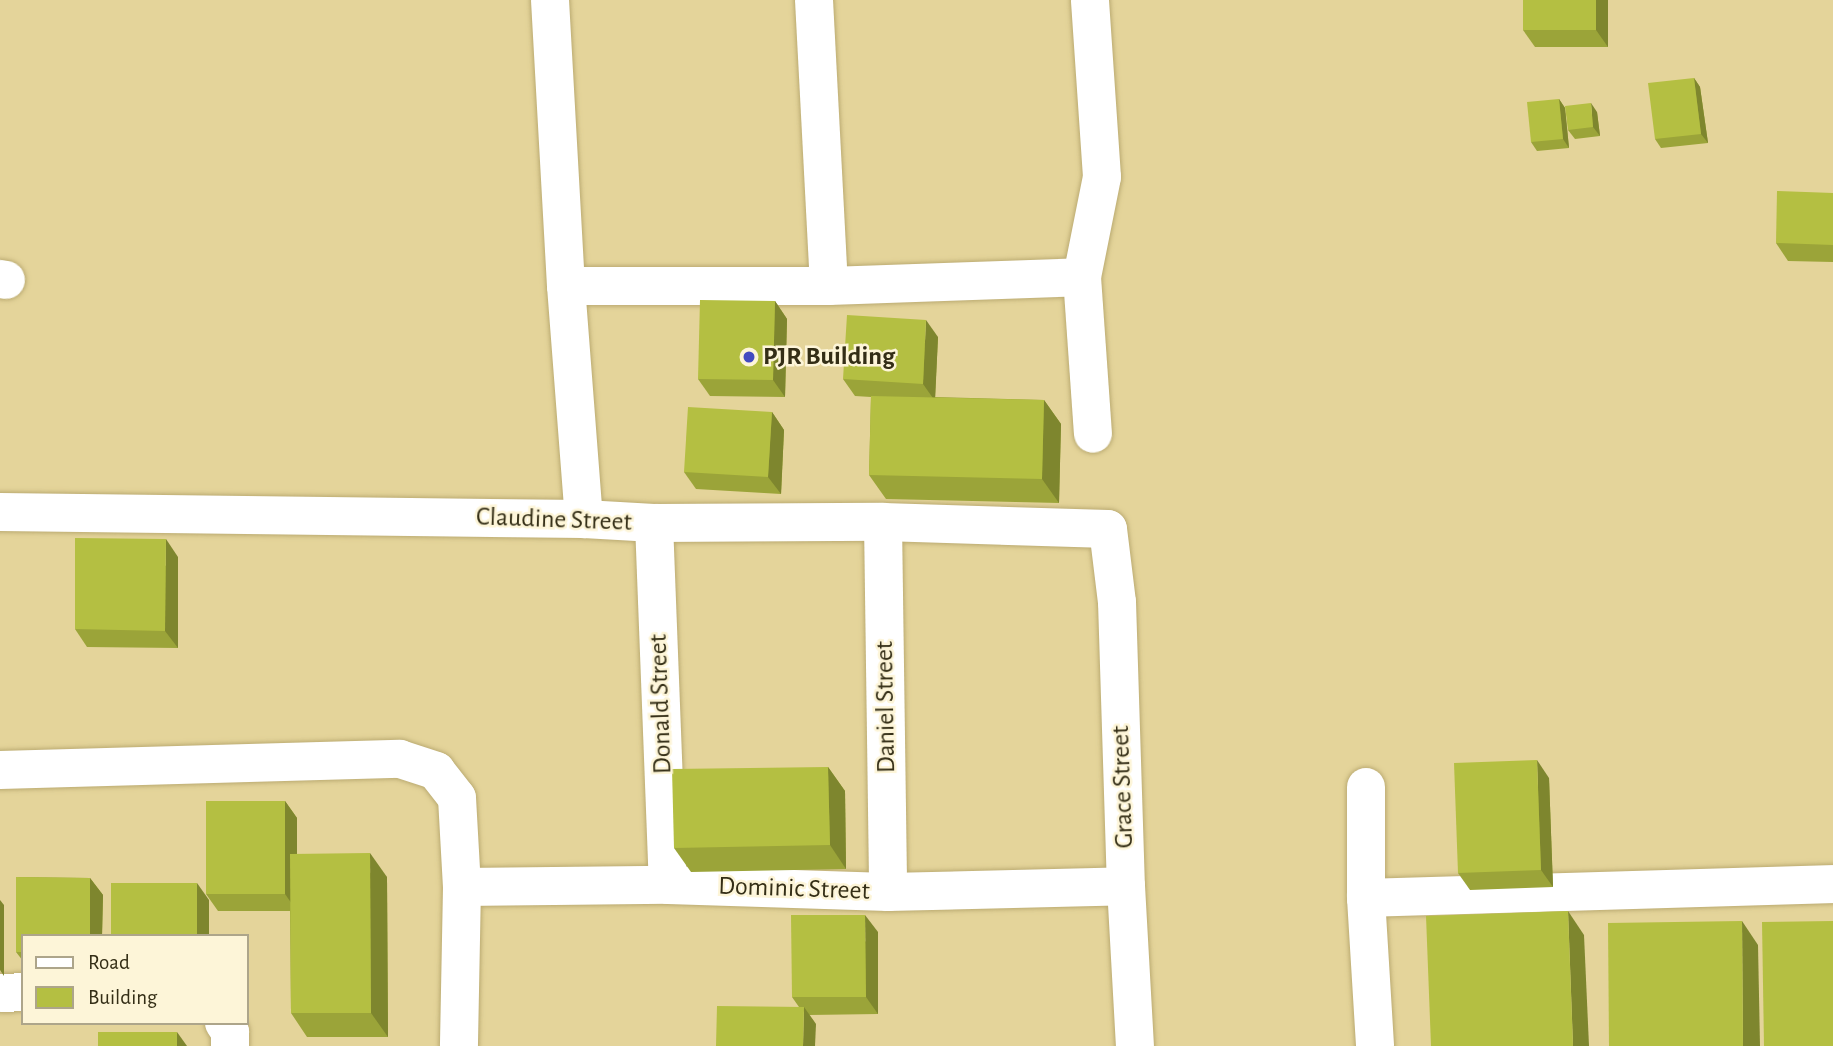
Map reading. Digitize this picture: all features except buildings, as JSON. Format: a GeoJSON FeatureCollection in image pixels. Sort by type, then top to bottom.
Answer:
{"type":"FeatureCollection","features":[{"type":"Feature","properties":{"kind":"street"},"geometry":{"type":"LineString","coordinates":[[550,0],[566,286],[584,519]]}},
{"type":"Feature","properties":{"kind":"street"},"geometry":{"type":"LineString","coordinates":[[814,0],[830,286]]}},
{"type":"Feature","properties":{"kind":"street"},"geometry":{"type":"LineString","coordinates":[[1090,0],[1102,177],[1083,277],[1093,434]]}},
{"type":"Feature","properties":{"kind":"street"},"geometry":{"type":"LineString","coordinates":[[566,286],[830,286],[1083,277]]}},
{"type":"Feature","properties":{"kind":"street","name":"Claudine Street"},"geometry":{"type":"LineString","coordinates":[[0,512],[584,519],[653,523],[883,522],[1108,529]]}},
{"type":"Feature","properties":{"kind":"street","name":"Daniel Street"},"geometry":{"type":"LineString","coordinates":[[883,522],[888,892]]}},
{"type":"Feature","properties":{"kind":"street","name":"Donald Street"},"geometry":{"type":"LineString","coordinates":[[653,523],[668,885]]}},
{"type":"Feature","properties":{"kind":"street","name":"Grace Street"},"geometry":{"type":"LineString","coordinates":[[1108,529],[1117,602],[1126,886],[1135,1046]]}},
{"type":"Feature","properties":{"kind":"street"},"geometry":{"type":"LineString","coordinates":[[0,770],[400,759],[436,771],[457,798],[462,887],[459,1046]]}},
{"type":"Feature","properties":{"kind":"street"},"geometry":{"type":"LineString","coordinates":[[1366,787],[1366,898],[1375,1046]]}},
{"type":"Feature","properties":{"kind":"street"},"geometry":{"type":"LineString","coordinates":[[1366,898],[1833,884]]}},
{"type":"Feature","properties":{"kind":"street","name":"Dominic Street"},"geometry":{"type":"LineString","coordinates":[[462,887],[668,885],[888,892],[1126,886]]}},
{"type":"Feature","properties":{"kind":"street"},"geometry":{"type":"LineString","coordinates":[[0,993],[21,992]]}},
{"type":"Feature","properties":{"kind":"street"},"geometry":{"type":"LineString","coordinates":[[225,1025],[230,1032],[230,1046]]}},
{"type":"Feature","properties":{"kind":"place","name":"PJR Building"},"geometry":{"type":"Point","coordinates":[749,357]}}]}
